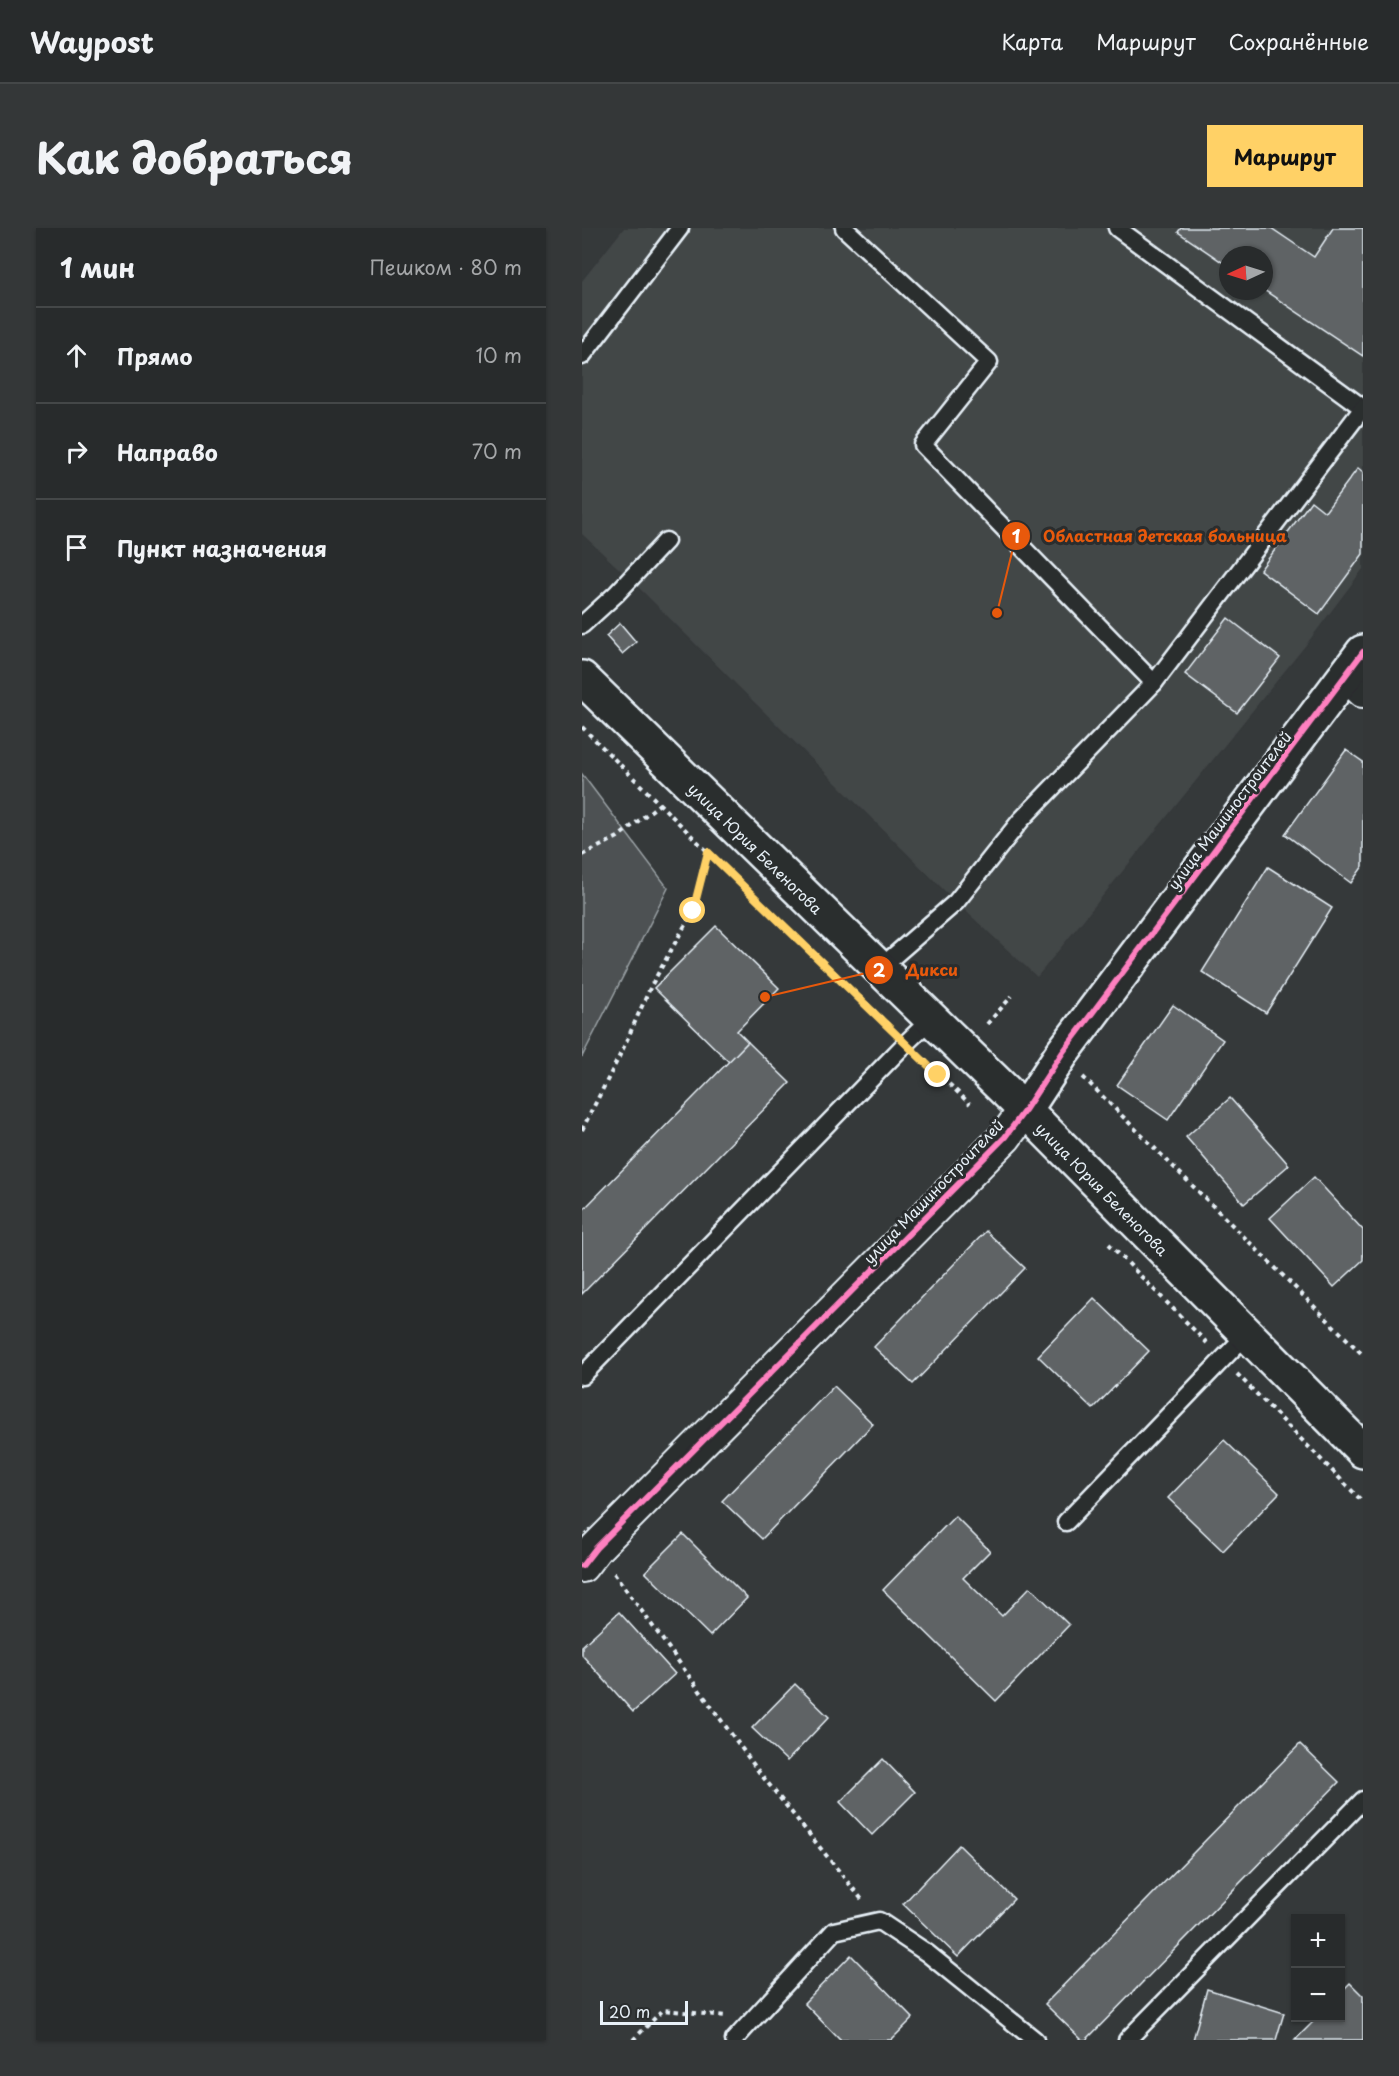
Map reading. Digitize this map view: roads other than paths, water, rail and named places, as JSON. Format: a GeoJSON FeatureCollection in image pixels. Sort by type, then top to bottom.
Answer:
{"type":"FeatureCollection","features":[{"type":"Feature","properties":{"kind":"main road","name":"улица Машиностроителей"},"geometry":{"type":"LineString","coordinates":[[1025,1110],[1063,1052],[1357,673]]}},
{"type":"Feature","properties":{"kind":"main road","name":"улица Юрия Беленогова"},"geometry":{"type":"LineString","coordinates":[[582,678],[1025,1110],[1363,1450]]}},
{"type":"Feature","properties":{"kind":"street","name":"улица Машиностроителей"},"geometry":{"type":"LineString","coordinates":[[589,1557],[1005,1137],[1025,1110]]}},
{"type":"Feature","properties":{"kind":"lane"},"geometry":{"type":"LineString","coordinates":[[582,356],[680,228]]}},
{"type":"Feature","properties":{"kind":"lane"},"geometry":{"type":"LineString","coordinates":[[844,228],[989,362],[923,445],[1154,683]]}},
{"type":"Feature","properties":{"kind":"lane"},"geometry":{"type":"LineString","coordinates":[[880,968],[956,902],[1021,820],[1154,683],[1363,408],[1118,228]]}},
{"type":"Feature","properties":{"kind":"lane"},"geometry":{"type":"LineString","coordinates":[[582,625],[616,594],[666,541]]}},
{"type":"Feature","properties":{"kind":"lane"},"geometry":{"type":"LineString","coordinates":[[582,1376],[932,1019]]}},
{"type":"Feature","properties":{"kind":"lane"},"geometry":{"type":"LineString","coordinates":[[1066,1522],[1247,1334]]}},
{"type":"Feature","properties":{"kind":"lane"},"geometry":{"type":"LineString","coordinates":[[1127,2040],[1363,1800]]}},
{"type":"Feature","properties":{"kind":"lane"},"geometry":{"type":"LineString","coordinates":[[734,2040],[834,1931],[879,1920],[927,1953],[1035,2040]]}},
{"type":"Feature","properties":{"kind":"place","name":"Областная детская больница"},"geometry":{"type":"Point","coordinates":[997,613]}},
{"type":"Feature","properties":{"kind":"place","name":"Дикси"},"geometry":{"type":"Point","coordinates":[765,997]}}]}
